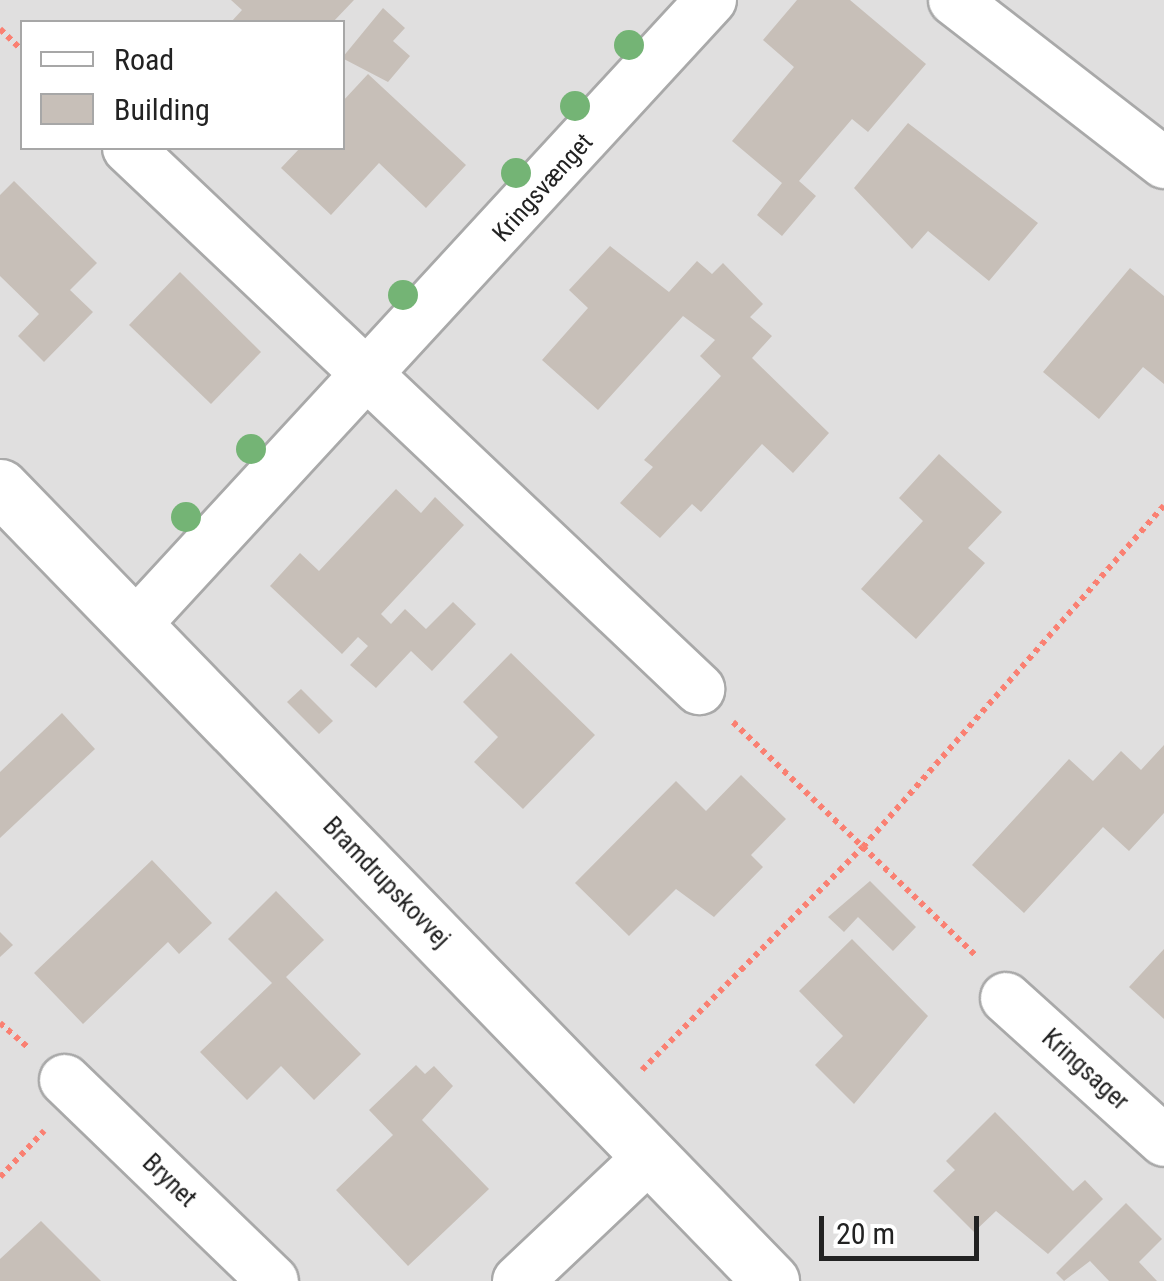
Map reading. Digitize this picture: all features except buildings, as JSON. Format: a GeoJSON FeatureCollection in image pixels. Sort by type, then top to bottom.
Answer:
{"type":"FeatureCollection","features":[{"type":"Feature","properties":{"kind":"street","name":"Kringsvænget"},"geometry":{"type":"LineString","coordinates":[[135,625],[374,376],[712,0]]}},
{"type":"Feature","properties":{"kind":"street"},"geometry":{"type":"LineString","coordinates":[[954,0],[1164,163]]}},
{"type":"Feature","properties":{"kind":"street"},"geometry":{"type":"LineString","coordinates":[[130,150],[374,376],[699,689]]}},
{"type":"Feature","properties":{"kind":"street","name":"Bramdrupskovvej"},"geometry":{"type":"LineString","coordinates":[[0,487],[771,1281]]}},
{"type":"Feature","properties":{"kind":"street","name":"Kringsager"},"geometry":{"type":"LineString","coordinates":[[1006,998],[1164,1141]]}},
{"type":"Feature","properties":{"kind":"street","name":"Brynet"},"geometry":{"type":"LineString","coordinates":[[72,1087],[273,1281]]}},
{"type":"Feature","properties":{"kind":"street"},"geometry":{"type":"LineString","coordinates":[[518,1281],[650,1156]]}},
{"type":"Feature","properties":{"kind":"path"},"geometry":{"type":"LineString","coordinates":[[0,29],[20,48]]}},
{"type":"Feature","properties":{"kind":"path"},"geometry":{"type":"LineString","coordinates":[[604,1108],[863,847],[1164,506]]}},
{"type":"Feature","properties":{"kind":"path"},"geometry":{"type":"LineString","coordinates":[[699,689],[979,959],[1006,998]]}},
{"type":"Feature","properties":{"kind":"path"},"geometry":{"type":"LineString","coordinates":[[0,1177],[72,1087]]}},
{"type":"Feature","properties":{"kind":"shaded area"},"geometry":{"type":"Polygon","coordinates":[[[0,0],[1164,0],[1164,1281],[0,1281],[0,0]]]}}]}
